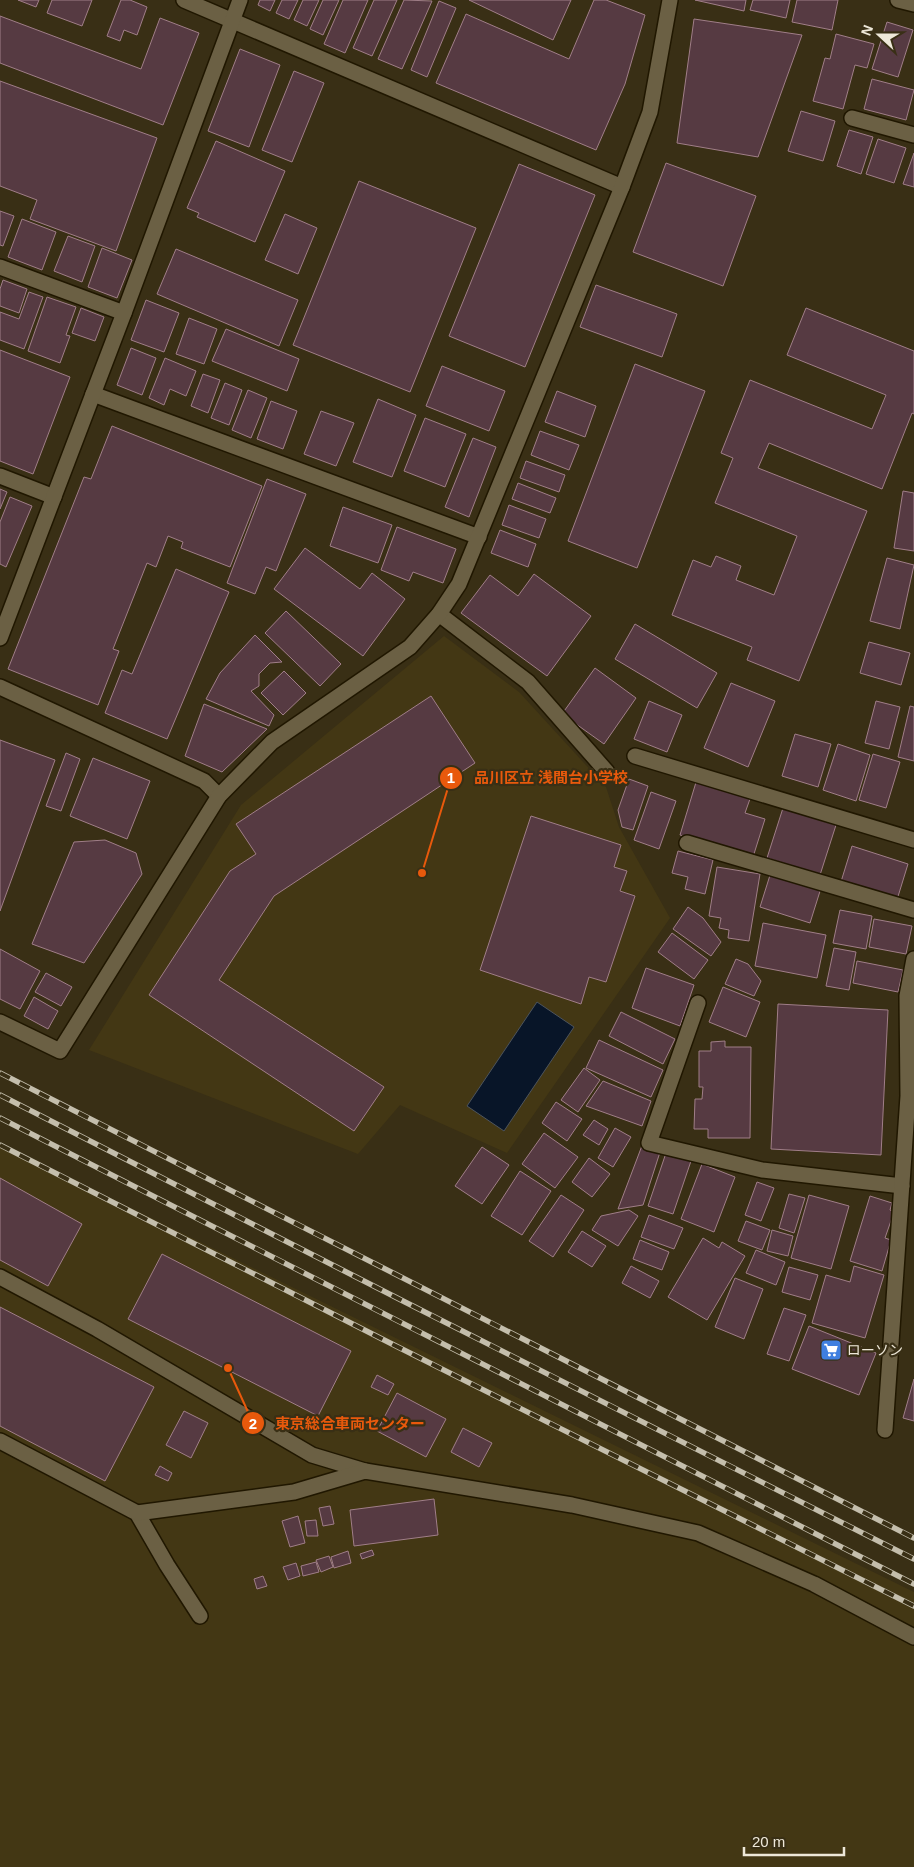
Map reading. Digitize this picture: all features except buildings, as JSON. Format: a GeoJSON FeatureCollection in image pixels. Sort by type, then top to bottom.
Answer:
{"type":"FeatureCollection","features":[{"type":"Feature","properties":{"kind":"street"},"geometry":{"type":"LineString","coordinates":[[184,0],[622,187]]}},
{"type":"Feature","properties":{"kind":"street"},"geometry":{"type":"LineString","coordinates":[[0,638],[124,314],[240,0]]}},
{"type":"Feature","properties":{"kind":"street"},"geometry":{"type":"LineString","coordinates":[[0,1022],[60,1051],[219,796],[272,742],[410,647],[439,614],[459,584],[622,187],[650,112],[670,0]]}},
{"type":"Feature","properties":{"kind":"street"},"geometry":{"type":"LineString","coordinates":[[898,0],[914,4]]}},
{"type":"Feature","properties":{"kind":"street"},"geometry":{"type":"LineString","coordinates":[[852,118],[914,135]]}},
{"type":"Feature","properties":{"kind":"street"},"geometry":{"type":"LineString","coordinates":[[0,267],[124,314]]}},
{"type":"Feature","properties":{"kind":"street"},"geometry":{"type":"LineString","coordinates":[[93,394],[479,537]]}},
{"type":"Feature","properties":{"kind":"street"},"geometry":{"type":"LineString","coordinates":[[0,476],[54,497]]}},
{"type":"Feature","properties":{"kind":"street"},"geometry":{"type":"LineString","coordinates":[[439,614],[528,682],[607,772]]}},
{"type":"Feature","properties":{"kind":"street"},"geometry":{"type":"LineString","coordinates":[[0,687],[204,782],[219,796]]}},
{"type":"Feature","properties":{"kind":"street"},"geometry":{"type":"LineString","coordinates":[[635,756],[914,840]]}},
{"type":"Feature","properties":{"kind":"street"},"geometry":{"type":"LineString","coordinates":[[687,843],[914,910]]}},
{"type":"Feature","properties":{"kind":"street"},"geometry":{"type":"LineString","coordinates":[[885,1430],[902,1186],[911,1097],[907,996],[914,959]]}},
{"type":"Feature","properties":{"kind":"street"},"geometry":{"type":"LineString","coordinates":[[698,1003],[649,1143],[762,1170],[902,1186]]}},
{"type":"Feature","properties":{"kind":"street"},"geometry":{"type":"LineString","coordinates":[[0,1277],[96,1329],[312,1455],[365,1471],[572,1505],[698,1532],[814,1584],[914,1638]]}},
{"type":"Feature","properties":{"kind":"street"},"geometry":{"type":"LineString","coordinates":[[0,1442],[138,1513],[200,1616]]}},
{"type":"Feature","properties":{"kind":"street"},"geometry":{"type":"LineString","coordinates":[[138,1513],[294,1492],[365,1471]]}},
{"type":"Feature","properties":{"kind":"shaded area"},"geometry":{"type":"Polygon","coordinates":[[[444,636],[519,692],[606,787],[619,827],[670,918],[507,1153],[400,1105],[358,1154],[89,1050],[241,805],[444,636]]]}},
{"type":"Feature","properties":{"kind":"shaded area"},"geometry":{"type":"Polygon","coordinates":[[[0,1144],[914,1592],[914,1867],[0,1867],[0,1144]]]}},
{"type":"Feature","properties":{"kind":"water"},"geometry":{"type":"Polygon","coordinates":[[[537,1002],[574,1027],[504,1131],[467,1106],[537,1002]]]}},
{"type":"Feature","properties":{"kind":"railway"},"geometry":{"type":"LineString","coordinates":[[0,1073],[914,1538]]}},
{"type":"Feature","properties":{"kind":"railway"},"geometry":{"type":"LineString","coordinates":[[0,1095],[914,1559]]}},
{"type":"Feature","properties":{"kind":"railway"},"geometry":{"type":"LineString","coordinates":[[0,1118],[914,1584]]}},
{"type":"Feature","properties":{"kind":"railway"},"geometry":{"type":"LineString","coordinates":[[0,1145],[914,1606]]}},
{"type":"Feature","properties":{"kind":"place","name":"品川区立 浅間台小学校"},"geometry":{"type":"Point","coordinates":[422,873]}},
{"type":"Feature","properties":{"kind":"place","name":"ローソン"},"geometry":{"type":"Point","coordinates":[831,1350]}},
{"type":"Feature","properties":{"kind":"place","name":"東京総合車両センター"},"geometry":{"type":"Point","coordinates":[228,1368]}}]}
